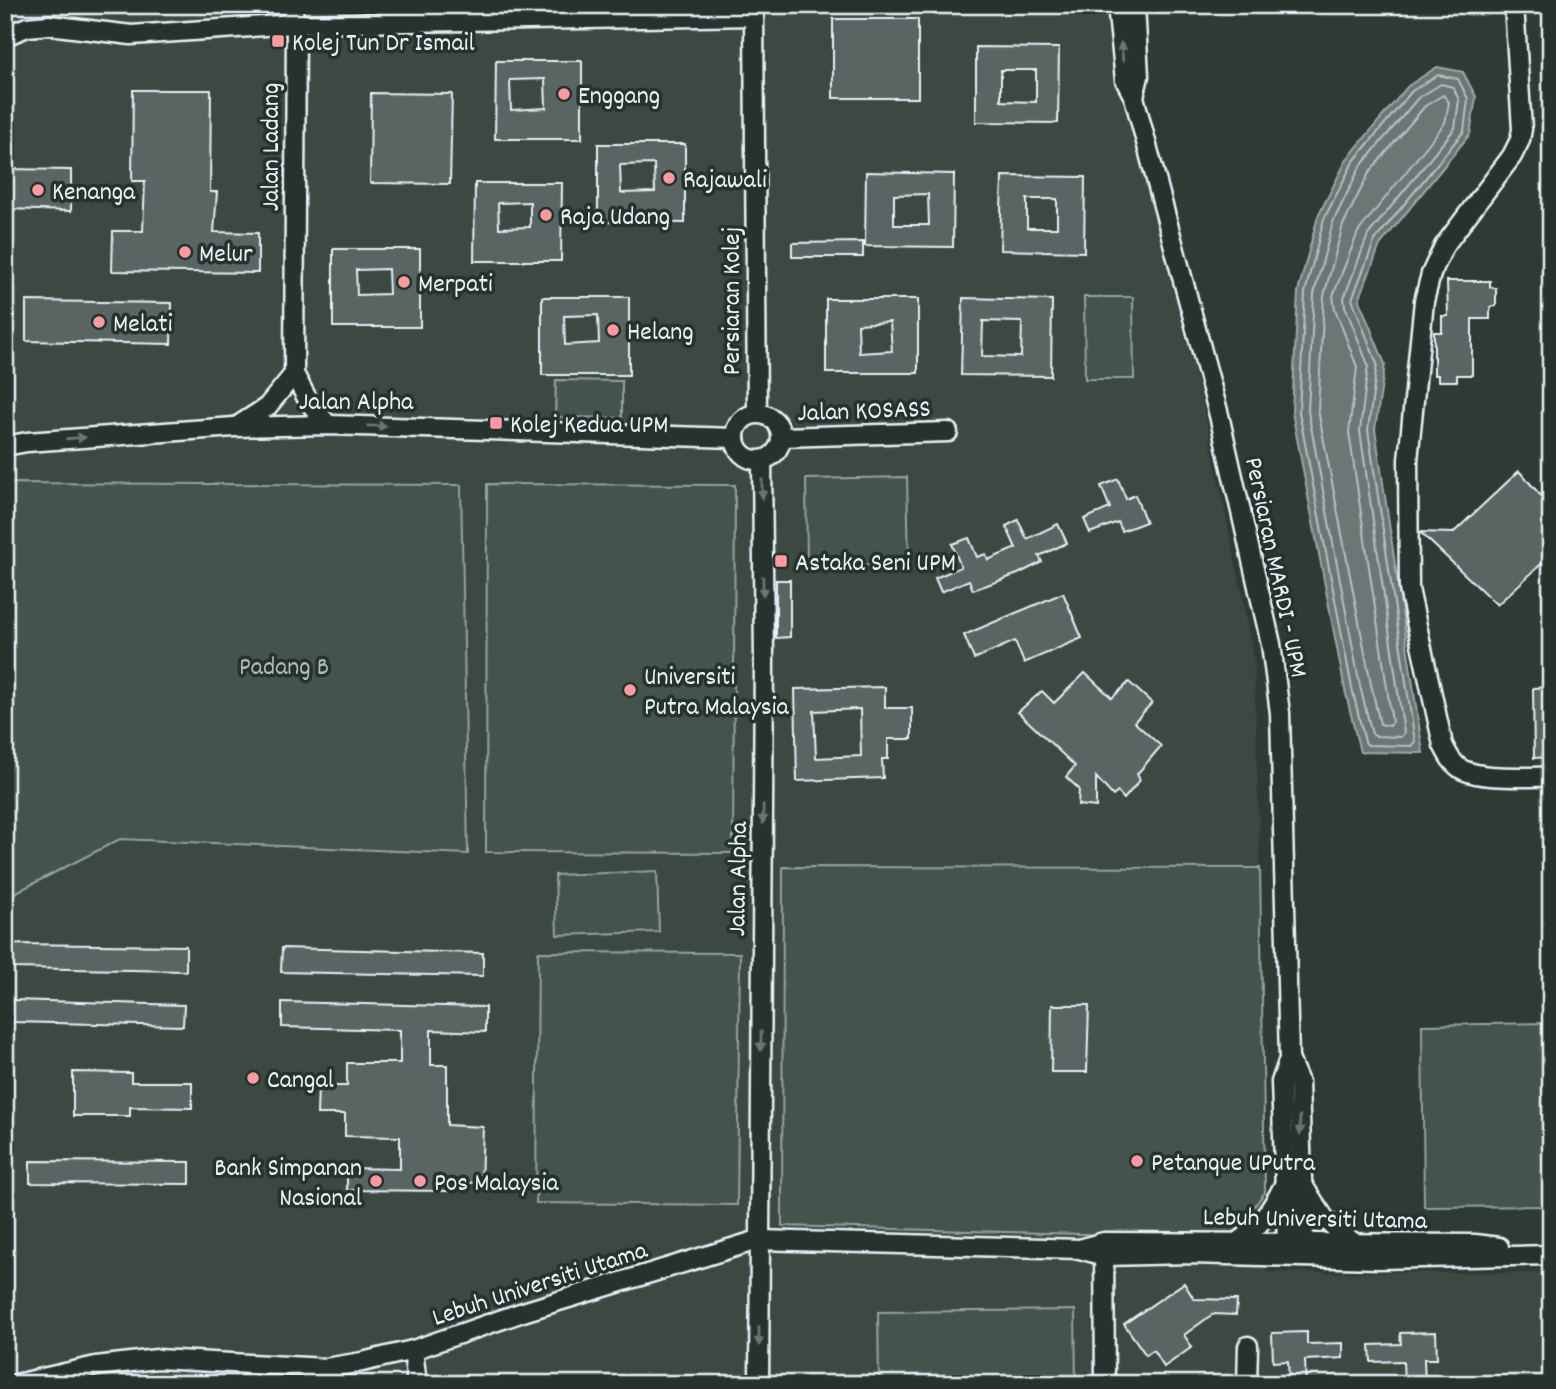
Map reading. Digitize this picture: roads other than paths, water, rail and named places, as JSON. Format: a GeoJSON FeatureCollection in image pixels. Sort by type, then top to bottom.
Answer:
{"type":"FeatureCollection","features":[{"type":"Feature","properties":{"kind":"street","name":"Jalan Ladang"},"geometry":{"type":"LineString","coordinates":[[291,5],[296,24],[294,374],[309,402],[328,425]]}},
{"type":"Feature","properties":{"kind":"street","name":"Persiaran MARDI - UPM"},"geometry":{"type":"LineString","coordinates":[[1117,5],[1125,80],[1134,97],[1219,415],[1271,644],[1280,713],[1289,1059],[1281,1082],[1293,1185],[1296,1246]]}},
{"type":"Feature","properties":{"kind":"street","name":"Persiaran MARDI - UPM"},"geometry":{"type":"LineString","coordinates":[[1134,97],[1139,76],[1135,5]]}},
{"type":"Feature","properties":{"kind":"street"},"geometry":{"type":"LineString","coordinates":[[1514,5],[1522,130],[1520,140],[1512,156],[1444,246],[1431,274],[1424,301],[1408,460],[1409,589],[1443,745],[1449,759],[1463,770],[1484,775],[1551,777]]}},
{"type":"Feature","properties":{"kind":"street","name":"Persiaran Kolej"},"geometry":{"type":"LineString","coordinates":[[5,36],[27,27],[49,25],[131,35],[296,24],[754,16],[757,413]]}},
{"type":"Feature","properties":{"kind":"street"},"geometry":{"type":"LineString","coordinates":[[234,428],[267,407],[294,374]]}},
{"type":"Feature","properties":{"kind":"street"},"geometry":{"type":"LineString","coordinates":[[757,413],[772,418],[778,424],[782,437],[775,453],[762,460],[754,460],[741,452],[735,438],[735,431],[743,419],[757,413]]}},
{"type":"Feature","properties":{"kind":"street","name":"Jalan Alpha"},"geometry":{"type":"LineString","coordinates":[[5,446],[27,442],[234,428],[328,425],[735,438]]}},
{"type":"Feature","properties":{"kind":"street","name":"Jalan KOSASS"},"geometry":{"type":"LineString","coordinates":[[782,437],[948,432]]}},
{"type":"Feature","properties":{"kind":"street","name":"Jalan Alpha"},"geometry":{"type":"LineString","coordinates":[[759,1384],[764,660],[762,460]]}},
{"type":"Feature","properties":{"kind":"street"},"geometry":{"type":"LineString","coordinates":[[1236,1243],[1244,1238],[1293,1185],[1325,1219],[1355,1244]]}},
{"type":"Feature","properties":{"kind":"street","name":"Lebuh Universiti Utama"},"geometry":{"type":"LineString","coordinates":[[16,1384],[96,1366],[157,1359],[326,1368],[362,1363],[413,1350],[523,1312],[758,1240],[1080,1249],[1236,1243],[1296,1246],[1475,1244],[1551,1253]]}},
{"type":"Feature","properties":{"kind":"street"},"geometry":{"type":"LineString","coordinates":[[1189,1254],[1296,1246],[1390,1252],[1422,1258]]}},
{"type":"Feature","properties":{"kind":"street"},"geometry":{"type":"LineString","coordinates":[[1104,1249],[1105,1384]]}},
{"type":"Feature","properties":{"kind":"street","name":"Lebuh Universiti Utama"},"geometry":{"type":"LineString","coordinates":[[1104,1249],[1297,1258],[1422,1258],[1551,1253]]}},
{"type":"Feature","properties":{"kind":"street"},"geometry":{"type":"LineString","coordinates":[[1247,1384],[1248,1346]]}},
{"type":"Feature","properties":{"kind":"street"},"geometry":{"type":"LineString","coordinates":[[413,1350],[417,1384]]}},
{"type":"Feature","properties":{"kind":"water"},"geometry":{"type":"Polygon","coordinates":[[[1437,67],[1463,72],[1476,97],[1470,134],[1380,245],[1359,300],[1385,364],[1375,429],[1423,753],[1360,752],[1345,690],[1292,412],[1298,292],[1318,216],[1347,159],[1408,86],[1437,67]]]}},
{"type":"Feature","properties":{"kind":"place","name":"Kolej Tun Dr Ismail"},"geometry":{"type":"Point","coordinates":[278,41]}},
{"type":"Feature","properties":{"kind":"place","name":"Enggang"},"geometry":{"type":"Point","coordinates":[564,94]}},
{"type":"Feature","properties":{"kind":"place","name":"Rajawali"},"geometry":{"type":"Point","coordinates":[669,178]}},
{"type":"Feature","properties":{"kind":"place","name":"Kenanga"},"geometry":{"type":"Point","coordinates":[38,190]}},
{"type":"Feature","properties":{"kind":"place","name":"Raja Udang"},"geometry":{"type":"Point","coordinates":[546,215]}},
{"type":"Feature","properties":{"kind":"place","name":"Melur"},"geometry":{"type":"Point","coordinates":[185,252]}},
{"type":"Feature","properties":{"kind":"place","name":"Merpati"},"geometry":{"type":"Point","coordinates":[404,282]}},
{"type":"Feature","properties":{"kind":"place","name":"Melati"},"geometry":{"type":"Point","coordinates":[99,322]}},
{"type":"Feature","properties":{"kind":"place","name":"Helang"},"geometry":{"type":"Point","coordinates":[613,330]}},
{"type":"Feature","properties":{"kind":"place","name":"Kolej Kedua UPM"},"geometry":{"type":"Point","coordinates":[496,423]}},
{"type":"Feature","properties":{"kind":"place","name":"Astaka Seni UPM"},"geometry":{"type":"Point","coordinates":[781,561]}},
{"type":"Feature","properties":{"kind":"place","name":"Universiti Putra Malaysia"},"geometry":{"type":"Point","coordinates":[630,690]}},
{"type":"Feature","properties":{"kind":"place","name":"Cangal"},"geometry":{"type":"Point","coordinates":[253,1078]}},
{"type":"Feature","properties":{"kind":"place","name":"Petanque UPutra"},"geometry":{"type":"Point","coordinates":[1137,1161]}},
{"type":"Feature","properties":{"kind":"place","name":"Bank Simpanan Nasional"},"geometry":{"type":"Point","coordinates":[376,1181]}},
{"type":"Feature","properties":{"kind":"place","name":"Pos Malaysia"},"geometry":{"type":"Point","coordinates":[420,1181]}},
{"type":"Feature","properties":{"kind":"park label","name":"Padang B"},"geometry":{"type":"Point","coordinates":[284,665]}}]}
